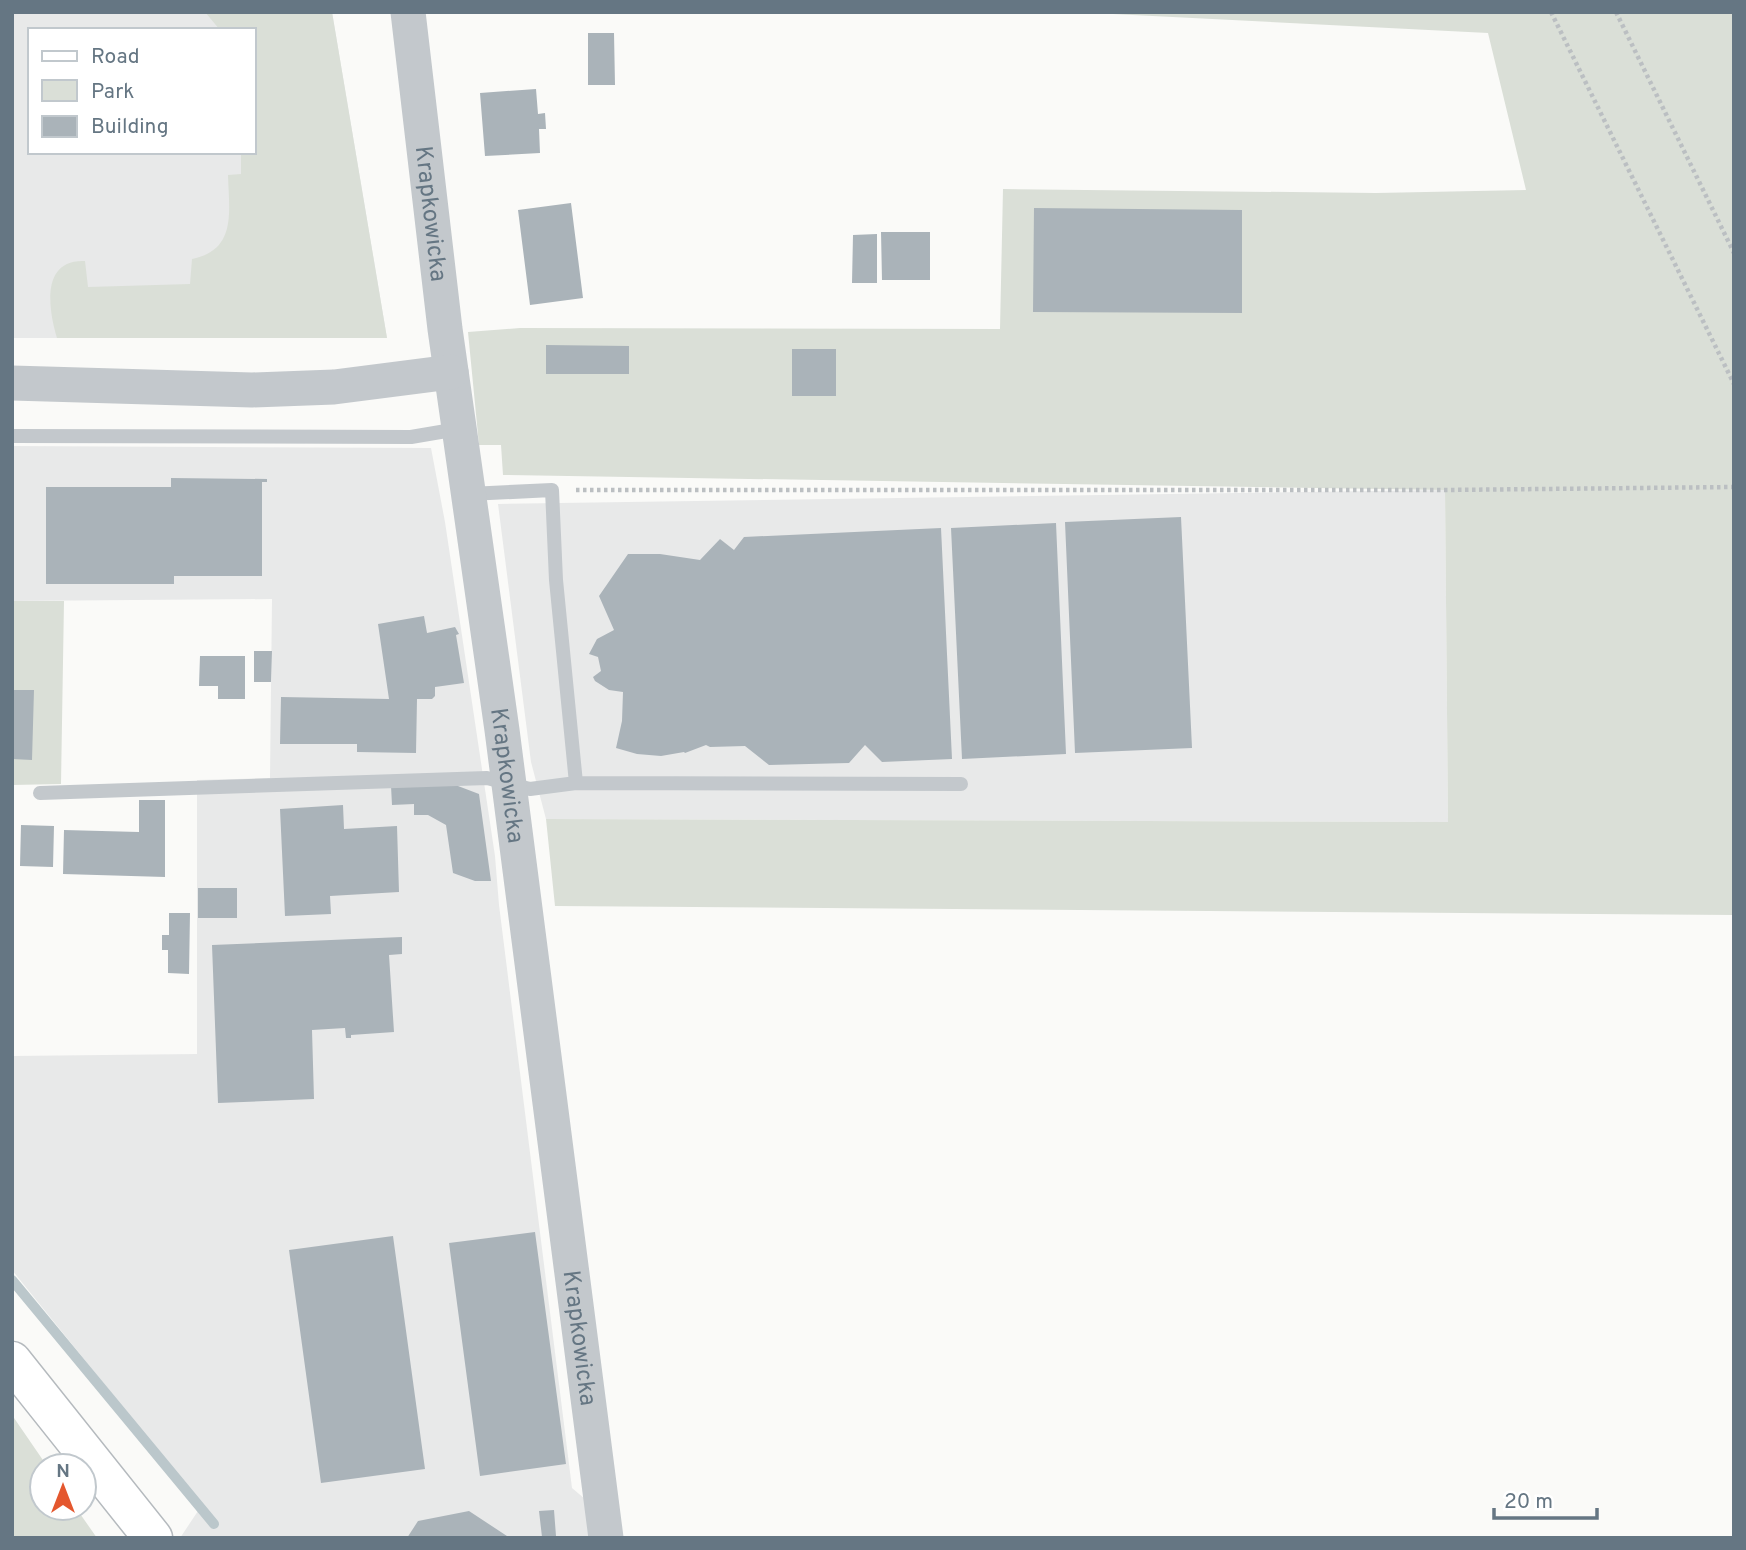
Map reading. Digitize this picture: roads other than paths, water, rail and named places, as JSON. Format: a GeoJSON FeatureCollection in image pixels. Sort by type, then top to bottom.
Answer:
{"type":"FeatureCollection","features":[{"type":"Feature","properties":{"kind":"main road"},"geometry":{"type":"LineString","coordinates":[[12,1361],[153,1538]]}},
{"type":"Feature","properties":{"kind":"street","name":"Krapkowicka"},"geometry":{"type":"LineString","coordinates":[[408,12],[451,372],[509,784],[600,1529]]}},
{"type":"Feature","properties":{"kind":"street"},"geometry":{"type":"LineString","coordinates":[[12,383],[252,390],[334,387],[451,372]]}},
{"type":"Feature","properties":{"kind":"lane"},"geometry":{"type":"LineString","coordinates":[[12,436],[411,437],[459,429]]}},
{"type":"Feature","properties":{"kind":"lane"},"geometry":{"type":"LineString","coordinates":[[468,494],[552,490],[556,580],[576,783]]}},
{"type":"Feature","properties":{"kind":"lane"},"geometry":{"type":"LineString","coordinates":[[40,793],[487,778],[530,789],[576,783],[961,784]]}},
{"type":"Feature","properties":{"kind":"lane"},"geometry":{"type":"LineString","coordinates":[[117,1492],[169,1538]]}},
{"type":"Feature","properties":{"kind":"waterway"},"geometry":{"type":"LineString","coordinates":[[12,1280],[214,1524]]}}]}
